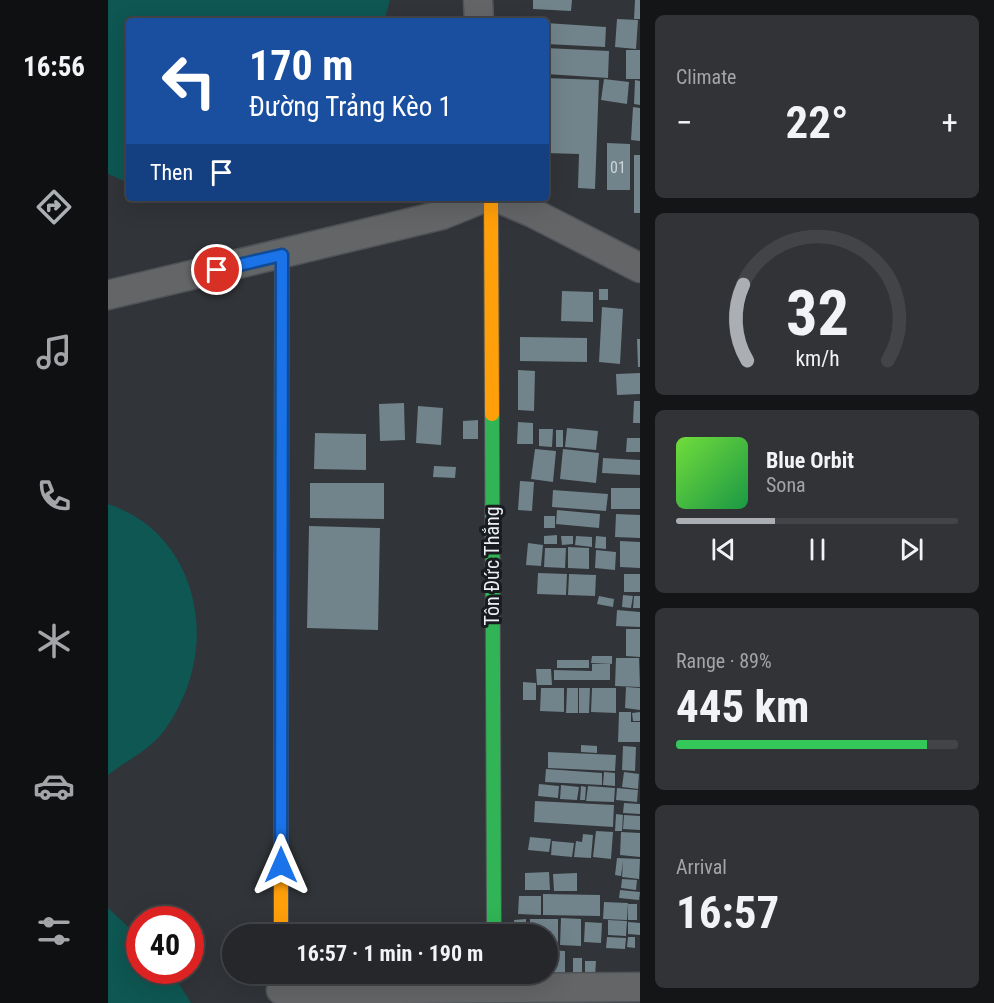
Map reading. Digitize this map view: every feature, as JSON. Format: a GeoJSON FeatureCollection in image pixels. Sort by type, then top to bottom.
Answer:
{"type":"FeatureCollection","features":[{"type":"Feature","properties":{"kind":"street"},"geometry":{"type":"LineString","coordinates":[[478,0],[479,18]]}},
{"type":"Feature","properties":{"kind":"street"},"geometry":{"type":"LineString","coordinates":[[108,295],[442,215],[477,201]]}},
{"type":"Feature","properties":{"kind":"street","name":"Tôn Đức Thắng"},"geometry":{"type":"LineString","coordinates":[[491,201],[494,924]]}},
{"type":"Feature","properties":{"kind":"street"},"geometry":{"type":"LineString","coordinates":[[505,201],[640,268]]}},
{"type":"Feature","properties":{"kind":"street"},"geometry":{"type":"LineString","coordinates":[[281,924],[282,255]]}},
{"type":"Feature","properties":{"kind":"street"},"geometry":{"type":"LineString","coordinates":[[281,989],[640,987]]}},
{"type":"Feature","properties":{"kind":"shaded area"},"geometry":{"type":"Polygon","coordinates":[[[108,0],[390,0],[385,18],[126,18],[126,182],[108,174],[108,0]]]}},
{"type":"Feature","properties":{"kind":"shaded area"},"geometry":{"type":"Polygon","coordinates":[[[108,504],[135,517],[158,534],[175,556],[187,580],[195,608],[197,636],[194,665],[185,693],[169,724],[151,745],[108,775],[108,504]]]}},
{"type":"Feature","properties":{"kind":"shaded area"},"geometry":{"type":"Polygon","coordinates":[[[108,908],[126,925],[126,984],[179,984],[191,1003],[108,1003],[108,908]]]}},
{"type":"Feature","properties":{"kind":"building"},"geometry":{"type":"Polygon","coordinates":[[[533,0],[572,0],[571,11],[533,9],[533,0]]]}},
{"type":"Feature","properties":{"kind":"building"},"geometry":{"type":"Polygon","coordinates":[[[635,0],[640,0],[640,19],[634,19],[635,0]]]}},
{"type":"Feature","properties":{"kind":"building"},"geometry":{"type":"Polygon","coordinates":[[[617,19],[638,20],[636,49],[615,47],[617,19]]]}},
{"type":"Feature","properties":{"kind":"building"},"geometry":{"type":"Polygon","coordinates":[[[549,23],[606,27],[605,47],[549,44],[549,23]]]}},
{"type":"Feature","properties":{"kind":"building"},"geometry":{"type":"Polygon","coordinates":[[[549,48],[609,51],[608,78],[549,74],[549,48]]]}},
{"type":"Feature","properties":{"kind":"building"},"geometry":{"type":"Polygon","coordinates":[[[626,50],[640,50],[640,79],[626,79],[626,50]]]}},
{"type":"Feature","properties":{"kind":"building"},"geometry":{"type":"Polygon","coordinates":[[[549,78],[599,80],[595,189],[578,188],[579,154],[549,153],[549,78]]]}},
{"type":"Feature","properties":{"kind":"building"},"geometry":{"type":"Polygon","coordinates":[[[604,79],[629,82],[627,104],[601,100],[604,79]]]}},
{"type":"Feature","properties":{"kind":"building"},"geometry":{"type":"Polygon","coordinates":[[[635,80],[640,81],[640,105],[634,104],[635,80]]]}},
{"type":"Feature","properties":{"kind":"building"},"geometry":{"type":"Polygon","coordinates":[[[633,107],[640,108],[640,141],[631,140],[633,107]]]}},
{"type":"Feature","properties":{"kind":"building"},"geometry":{"type":"Polygon","coordinates":[[[607,143],[630,144],[630,190],[607,190],[607,143]]]}},
{"type":"Feature","properties":{"kind":"building"},"geometry":{"type":"Polygon","coordinates":[[[634,155],[640,155],[640,213],[634,213],[634,155]]]}},
{"type":"Feature","properties":{"kind":"building"},"geometry":{"type":"Polygon","coordinates":[[[599,289],[608,289],[608,300],[599,300],[599,289]]]}},
{"type":"Feature","properties":{"kind":"building"},"geometry":{"type":"Polygon","coordinates":[[[562,291],[593,292],[593,322],[561,321],[562,291]]]}},
{"type":"Feature","properties":{"kind":"building"},"geometry":{"type":"Polygon","coordinates":[[[602,307],[623,309],[620,364],[599,362],[602,307]]]}},
{"type":"Feature","properties":{"kind":"building"},"geometry":{"type":"Polygon","coordinates":[[[520,337],[587,338],[587,362],[520,361],[520,337]]]}},
{"type":"Feature","properties":{"kind":"building"},"geometry":{"type":"Polygon","coordinates":[[[637,339],[640,339],[640,367],[638,367],[637,339]]]}},
{"type":"Feature","properties":{"kind":"building"},"geometry":{"type":"Polygon","coordinates":[[[518,370],[535,371],[534,411],[518,410],[518,370]]]}},
{"type":"Feature","properties":{"kind":"building"},"geometry":{"type":"Polygon","coordinates":[[[640,373],[640,394],[617,395],[616,374],[640,373]]]}},
{"type":"Feature","properties":{"kind":"building"},"geometry":{"type":"Polygon","coordinates":[[[634,401],[640,401],[640,423],[633,423],[634,401]]]}},
{"type":"Feature","properties":{"kind":"building"},"geometry":{"type":"Polygon","coordinates":[[[404,403],[405,440],[380,441],[379,404],[404,403]]]}},
{"type":"Feature","properties":{"kind":"building"},"geometry":{"type":"Polygon","coordinates":[[[418,406],[443,408],[441,445],[416,443],[418,406]]]}},
{"type":"Feature","properties":{"kind":"building"},"geometry":{"type":"Polygon","coordinates":[[[478,420],[478,439],[463,439],[463,421],[478,420]]]}},
{"type":"Feature","properties":{"kind":"building"},"geometry":{"type":"Polygon","coordinates":[[[518,422],[533,423],[533,444],[517,444],[518,422]]]}},
{"type":"Feature","properties":{"kind":"building"},"geometry":{"type":"Polygon","coordinates":[[[567,428],[598,431],[596,450],[565,447],[567,428]]]}},
{"type":"Feature","properties":{"kind":"building"},"geometry":{"type":"Polygon","coordinates":[[[539,429],[553,429],[552,447],[539,446],[539,429]]]}},
{"type":"Feature","properties":{"kind":"building"},"geometry":{"type":"Polygon","coordinates":[[[556,430],[563,430],[563,447],[556,447],[556,430]]]}},
{"type":"Feature","properties":{"kind":"building"},"geometry":{"type":"Polygon","coordinates":[[[315,433],[366,434],[366,470],[314,469],[315,433]]]}},
{"type":"Feature","properties":{"kind":"building"},"geometry":{"type":"Polygon","coordinates":[[[627,438],[640,438],[640,452],[626,452],[627,438]]]}},
{"type":"Feature","properties":{"kind":"building"},"geometry":{"type":"Polygon","coordinates":[[[535,449],[556,451],[553,482],[531,479],[535,449]]]}},
{"type":"Feature","properties":{"kind":"building"},"geometry":{"type":"Polygon","coordinates":[[[563,449],[599,453],[596,483],[560,479],[563,449]]]}},
{"type":"Feature","properties":{"kind":"building"},"geometry":{"type":"Polygon","coordinates":[[[603,458],[640,460],[640,475],[602,473],[603,458]]]}},
{"type":"Feature","properties":{"kind":"building"},"geometry":{"type":"Polygon","coordinates":[[[434,466],[456,467],[455,478],[433,477],[434,466]]]}},
{"type":"Feature","properties":{"kind":"building"},"geometry":{"type":"Polygon","coordinates":[[[520,481],[534,482],[532,511],[518,510],[520,481]]]}},
{"type":"Feature","properties":{"kind":"building"},"geometry":{"type":"Polygon","coordinates":[[[310,483],[384,483],[384,519],[310,518],[310,483]]]}},
{"type":"Feature","properties":{"kind":"building"},"geometry":{"type":"Polygon","coordinates":[[[611,488],[640,488],[640,509],[611,509],[611,488]]]}},
{"type":"Feature","properties":{"kind":"building"},"geometry":{"type":"Polygon","coordinates":[[[553,490],[608,494],[606,511],[552,507],[553,490]]]}},
{"type":"Feature","properties":{"kind":"building"},"geometry":{"type":"Polygon","coordinates":[[[557,510],[600,514],[599,528],[556,524],[557,510]]]}},
{"type":"Feature","properties":{"kind":"building"},"geometry":{"type":"Polygon","coordinates":[[[616,514],[640,515],[640,538],[615,537],[616,514]]]}},
{"type":"Feature","properties":{"kind":"building"},"geometry":{"type":"Polygon","coordinates":[[[544,516],[555,516],[555,528],[544,528],[544,516]]]}},
{"type":"Feature","properties":{"kind":"building"},"geometry":{"type":"Polygon","coordinates":[[[309,526],[380,528],[378,630],[307,628],[309,526]]]}},
{"type":"Feature","properties":{"kind":"building"},"geometry":{"type":"Polygon","coordinates":[[[557,535],[557,544],[544,544],[544,536],[557,535]]]}},
{"type":"Feature","properties":{"kind":"building"},"geometry":{"type":"Polygon","coordinates":[[[561,536],[573,536],[573,544],[562,545],[561,536]]]}},
{"type":"Feature","properties":{"kind":"building"},"geometry":{"type":"Polygon","coordinates":[[[576,536],[592,537],[592,547],[575,545],[576,536]]]}},
{"type":"Feature","properties":{"kind":"building"},"geometry":{"type":"Polygon","coordinates":[[[596,536],[606,537],[606,549],[595,548],[596,536]]]}},
{"type":"Feature","properties":{"kind":"building"},"geometry":{"type":"Polygon","coordinates":[[[620,541],[640,542],[640,568],[620,567],[620,541]]]}},
{"type":"Feature","properties":{"kind":"building"},"geometry":{"type":"Polygon","coordinates":[[[528,543],[543,545],[541,566],[526,565],[528,543]]]}},
{"type":"Feature","properties":{"kind":"building"},"geometry":{"type":"Polygon","coordinates":[[[568,547],[589,548],[589,569],[568,568],[568,547]]]}},
{"type":"Feature","properties":{"kind":"building"},"geometry":{"type":"Polygon","coordinates":[[[545,548],[566,548],[565,568],[544,567],[545,548]]]}},
{"type":"Feature","properties":{"kind":"building"},"geometry":{"type":"Polygon","coordinates":[[[596,550],[616,552],[615,570],[595,568],[596,550]]]}},
{"type":"Feature","properties":{"kind":"building"},"geometry":{"type":"Polygon","coordinates":[[[538,573],[567,574],[566,595],[537,594],[538,573]]]}},
{"type":"Feature","properties":{"kind":"building"},"geometry":{"type":"Polygon","coordinates":[[[569,574],[596,575],[595,596],[568,595],[569,574]]]}},
{"type":"Feature","properties":{"kind":"building"},"geometry":{"type":"Polygon","coordinates":[[[624,574],[640,574],[640,592],[624,592],[624,574]]]}},
{"type":"Feature","properties":{"kind":"building"},"geometry":{"type":"Polygon","coordinates":[[[623,595],[633,596],[631,608],[622,607],[623,595]]]}},
{"type":"Feature","properties":{"kind":"building"},"geometry":{"type":"Polygon","coordinates":[[[599,596],[614,599],[613,607],[597,604],[599,596]]]}},
{"type":"Feature","properties":{"kind":"building"},"geometry":{"type":"Polygon","coordinates":[[[634,596],[640,596],[640,608],[633,608],[634,596]]]}},
{"type":"Feature","properties":{"kind":"building"},"geometry":{"type":"Polygon","coordinates":[[[617,610],[640,612],[640,627],[616,626],[617,610]]]}},
{"type":"Feature","properties":{"kind":"building"},"geometry":{"type":"Polygon","coordinates":[[[626,629],[640,629],[640,657],[626,656],[626,629]]]}},
{"type":"Feature","properties":{"kind":"building"},"geometry":{"type":"Polygon","coordinates":[[[592,656],[612,656],[612,664],[591,663],[592,656]]]}},
{"type":"Feature","properties":{"kind":"building"},"geometry":{"type":"Polygon","coordinates":[[[616,658],[639,658],[640,687],[615,686],[616,658]]]}},
{"type":"Feature","properties":{"kind":"building"},"geometry":{"type":"Polygon","coordinates":[[[557,660],[589,660],[589,668],[557,668],[557,660]]]}},
{"type":"Feature","properties":{"kind":"building"},"geometry":{"type":"Polygon","coordinates":[[[592,664],[610,664],[610,680],[554,680],[554,670],[592,671],[592,664]]]}},
{"type":"Feature","properties":{"kind":"building"},"geometry":{"type":"Polygon","coordinates":[[[536,669],[551,669],[552,685],[537,685],[536,669]]]}},
{"type":"Feature","properties":{"kind":"building"},"geometry":{"type":"Polygon","coordinates":[[[523,682],[536,683],[536,700],[523,700],[523,682]]]}},
{"type":"Feature","properties":{"kind":"building"},"geometry":{"type":"Polygon","coordinates":[[[626,687],[640,688],[640,710],[625,708],[626,687]]]}},
{"type":"Feature","properties":{"kind":"building"},"geometry":{"type":"Polygon","coordinates":[[[541,688],[564,688],[564,712],[540,711],[541,688]]]}},
{"type":"Feature","properties":{"kind":"building"},"geometry":{"type":"Polygon","coordinates":[[[567,688],[578,688],[578,713],[566,713],[567,688]]]}},
{"type":"Feature","properties":{"kind":"building"},"geometry":{"type":"Polygon","coordinates":[[[579,688],[590,688],[589,713],[579,713],[579,688]]]}},
{"type":"Feature","properties":{"kind":"building"},"geometry":{"type":"Polygon","coordinates":[[[592,688],[616,688],[616,713],[591,712],[592,688]]]}},
{"type":"Feature","properties":{"kind":"building"},"geometry":{"type":"Polygon","coordinates":[[[619,712],[631,712],[631,722],[640,722],[640,742],[618,742],[619,712]]]}},
{"type":"Feature","properties":{"kind":"building"},"geometry":{"type":"Polygon","coordinates":[[[640,712],[640,721],[633,721],[632,713],[640,712]]]}},
{"type":"Feature","properties":{"kind":"building"},"geometry":{"type":"Polygon","coordinates":[[[581,745],[597,746],[597,753],[581,752],[581,745]]]}},
{"type":"Feature","properties":{"kind":"building"},"geometry":{"type":"Polygon","coordinates":[[[623,746],[636,747],[635,771],[622,770],[623,746]]]}},
{"type":"Feature","properties":{"kind":"building"},"geometry":{"type":"Polygon","coordinates":[[[548,752],[616,755],[615,771],[548,768],[548,752]]]}},
{"type":"Feature","properties":{"kind":"building"},"geometry":{"type":"Polygon","coordinates":[[[546,769],[602,773],[602,785],[545,782],[546,769]]]}},
{"type":"Feature","properties":{"kind":"building"},"geometry":{"type":"Polygon","coordinates":[[[604,772],[615,773],[615,786],[603,785],[604,772]]]}},
{"type":"Feature","properties":{"kind":"building"},"geometry":{"type":"Polygon","coordinates":[[[624,772],[639,774],[638,789],[622,787],[624,772]]]}},
{"type":"Feature","properties":{"kind":"building"},"geometry":{"type":"Polygon","coordinates":[[[539,784],[559,786],[558,798],[538,796],[539,784]]]}},
{"type":"Feature","properties":{"kind":"building"},"geometry":{"type":"Polygon","coordinates":[[[561,785],[579,787],[577,800],[560,799],[561,785]]]}},
{"type":"Feature","properties":{"kind":"building"},"geometry":{"type":"Polygon","coordinates":[[[581,786],[586,787],[585,800],[580,800],[581,786]]]}},
{"type":"Feature","properties":{"kind":"building"},"geometry":{"type":"Polygon","coordinates":[[[588,786],[615,788],[614,802],[586,801],[588,786]]]}},
{"type":"Feature","properties":{"kind":"building"},"geometry":{"type":"Polygon","coordinates":[[[617,788],[638,790],[637,802],[616,800],[617,788]]]}},
{"type":"Feature","properties":{"kind":"building"},"geometry":{"type":"Polygon","coordinates":[[[535,801],[614,805],[613,827],[534,822],[535,801]]]}},
{"type":"Feature","properties":{"kind":"building"},"geometry":{"type":"Polygon","coordinates":[[[624,803],[640,804],[640,814],[623,813],[624,803]]]}},
{"type":"Feature","properties":{"kind":"building"},"geometry":{"type":"Polygon","coordinates":[[[616,814],[623,815],[622,831],[615,831],[616,814]]]}},
{"type":"Feature","properties":{"kind":"building"},"geometry":{"type":"Polygon","coordinates":[[[624,815],[640,816],[640,830],[623,829],[624,815]]]}},
{"type":"Feature","properties":{"kind":"building"},"geometry":{"type":"Polygon","coordinates":[[[596,831],[613,832],[611,859],[593,857],[596,831]]]}},
{"type":"Feature","properties":{"kind":"building"},"geometry":{"type":"Polygon","coordinates":[[[621,832],[640,833],[640,857],[620,855],[621,832]]]}},
{"type":"Feature","properties":{"kind":"building"},"geometry":{"type":"Polygon","coordinates":[[[583,834],[593,835],[591,858],[574,857],[576,841],[582,842],[583,834]]]}},
{"type":"Feature","properties":{"kind":"building"},"geometry":{"type":"Polygon","coordinates":[[[530,837],[551,839],[549,852],[528,850],[530,837]]]}},
{"type":"Feature","properties":{"kind":"building"},"geometry":{"type":"Polygon","coordinates":[[[552,841],[574,843],[572,857],[551,855],[552,841]]]}},
{"type":"Feature","properties":{"kind":"building"},"geometry":{"type":"Polygon","coordinates":[[[617,858],[640,859],[639,879],[622,877],[623,861],[621,876],[615,875],[617,858]]]}},
{"type":"Feature","properties":{"kind":"building"},"geometry":{"type":"Polygon","coordinates":[[[549,872],[550,890],[525,890],[525,873],[549,872]]]}},
{"type":"Feature","properties":{"kind":"building"},"geometry":{"type":"Polygon","coordinates":[[[577,873],[577,891],[554,891],[553,874],[577,873]]]}},
{"type":"Feature","properties":{"kind":"building"},"geometry":{"type":"Polygon","coordinates":[[[622,879],[637,880],[636,890],[621,888],[622,879]]]}},
{"type":"Feature","properties":{"kind":"building"},"geometry":{"type":"Polygon","coordinates":[[[620,890],[640,892],[639,900],[619,898],[620,890]]]}},
{"type":"Feature","properties":{"kind":"building"},"geometry":{"type":"Polygon","coordinates":[[[543,894],[600,895],[600,916],[543,915],[543,894]]]}},
{"type":"Feature","properties":{"kind":"building"},"geometry":{"type":"Polygon","coordinates":[[[519,896],[541,896],[541,915],[518,914],[519,896]]]}},
{"type":"Feature","properties":{"kind":"building"},"geometry":{"type":"Polygon","coordinates":[[[604,902],[628,903],[627,920],[603,919],[604,902]]]}},
{"type":"Feature","properties":{"kind":"building"},"geometry":{"type":"Polygon","coordinates":[[[628,904],[637,904],[637,920],[628,920],[628,904]]]}},
{"type":"Feature","properties":{"kind":"building"},"geometry":{"type":"Polygon","coordinates":[[[561,918],[581,919],[581,946],[560,945],[561,918]]]}},
{"type":"Feature","properties":{"kind":"building"},"geometry":{"type":"Polygon","coordinates":[[[526,919],[526,924],[514,924],[514,920],[526,919]]]}},
{"type":"Feature","properties":{"kind":"building"},"geometry":{"type":"Polygon","coordinates":[[[530,919],[558,919],[558,924],[530,924],[530,919]]]}},
{"type":"Feature","properties":{"kind":"building"},"geometry":{"type":"Polygon","coordinates":[[[608,920],[627,921],[626,936],[608,935],[608,920]]]}},
{"type":"Feature","properties":{"kind":"building"},"geometry":{"type":"Polygon","coordinates":[[[585,922],[602,923],[601,943],[584,942],[585,922]]]}},
{"type":"Feature","properties":{"kind":"building"},"geometry":{"type":"Polygon","coordinates":[[[628,922],[640,923],[640,935],[628,934],[628,922]]]}},
{"type":"Feature","properties":{"kind":"building"},"geometry":{"type":"Polygon","coordinates":[[[607,937],[626,938],[625,949],[606,948],[607,937]]]}},
{"type":"Feature","properties":{"kind":"building"},"geometry":{"type":"Polygon","coordinates":[[[628,937],[635,937],[635,948],[627,947],[628,937]]]}},
{"type":"Feature","properties":{"kind":"building"},"geometry":{"type":"Polygon","coordinates":[[[558,951],[565,951],[565,977],[558,977],[558,951]]]}},
{"type":"Feature","properties":{"kind":"building"},"geometry":{"type":"Polygon","coordinates":[[[573,958],[582,958],[582,977],[573,977],[573,958]]]}},
{"type":"Feature","properties":{"kind":"building"},"geometry":{"type":"Polygon","coordinates":[[[585,961],[596,961],[595,976],[585,976],[585,961]]]}},
{"type":"Feature","properties":{"kind":"traffic: fast"},"geometry":{"type":"LineString","coordinates":[[281,744],[282,255]]}},
{"type":"Feature","properties":{"kind":"traffic: fast"},"geometry":{"type":"LineString","coordinates":[[492,414],[494,924]]}},
{"type":"Feature","properties":{"kind":"traffic: slow"},"geometry":{"type":"LineString","coordinates":[[491,201],[492,414]]}},
{"type":"Feature","properties":{"kind":"traffic: slow"},"geometry":{"type":"LineString","coordinates":[[281,744],[281,924]]}},
{"type":"Feature","properties":{"kind":"route"},"geometry":{"type":"LineString","coordinates":[[217,270],[282,255],[281,865]]}}]}
